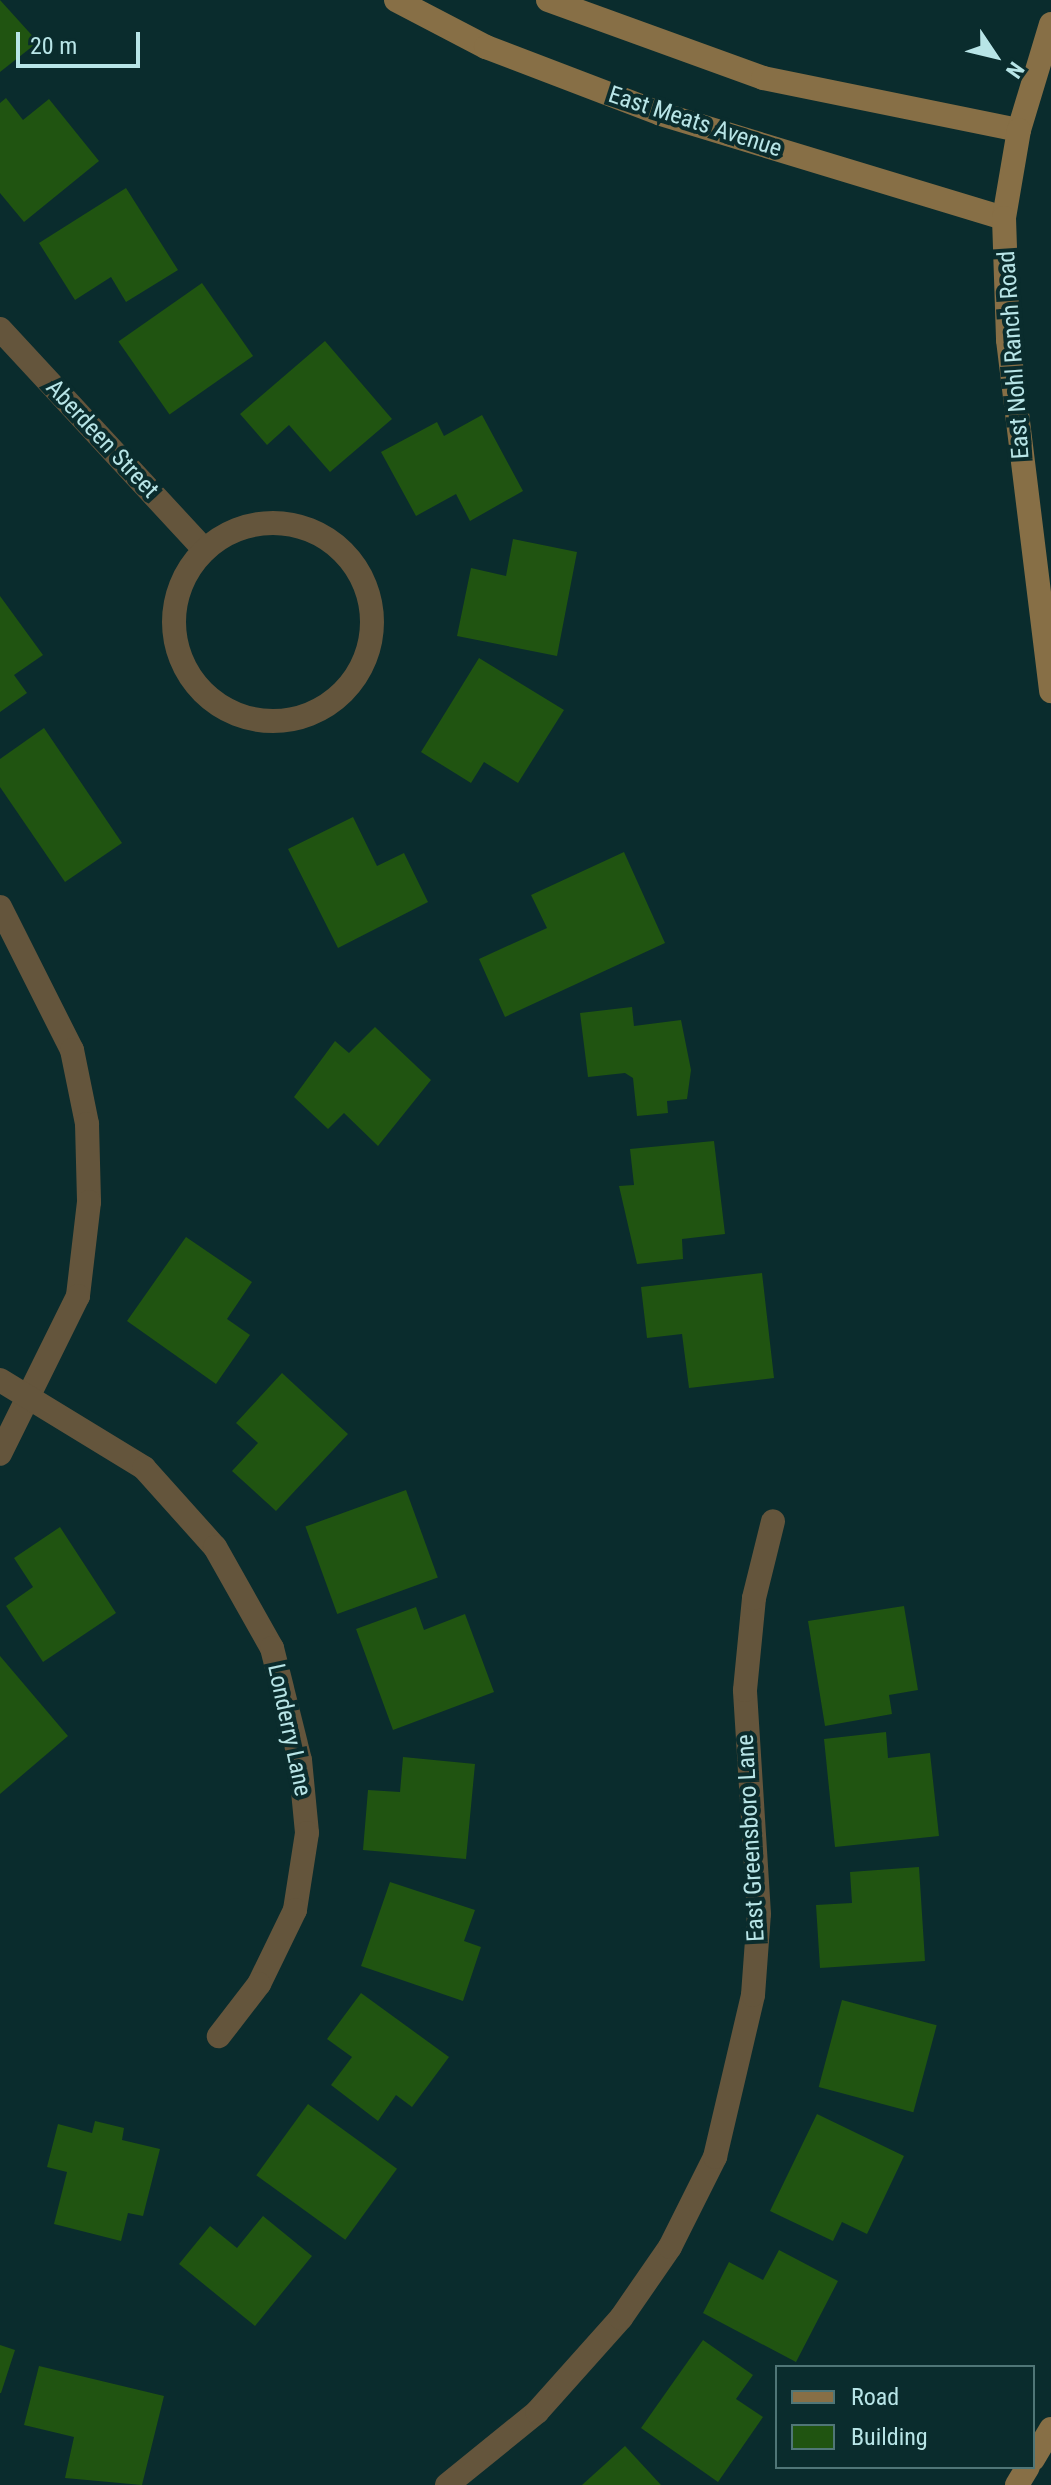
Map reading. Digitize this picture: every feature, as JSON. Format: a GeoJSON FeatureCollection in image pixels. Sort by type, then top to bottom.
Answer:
{"type":"FeatureCollection","features":[{"type":"Feature","properties":{"kind":"street","name":"East Meats Avenue"},"geometry":{"type":"LineString","coordinates":[[396,0],[486,47],[661,114],[1004,218]]}},
{"type":"Feature","properties":{"kind":"street"},"geometry":{"type":"LineString","coordinates":[[548,0],[763,78],[1019,130]]}},
{"type":"Feature","properties":{"kind":"street","name":"East Nohl Ranch Road"},"geometry":{"type":"LineString","coordinates":[[1051,24],[1019,130],[1004,218],[1008,340],[1051,691]]}},
{"type":"Feature","properties":{"kind":"street","name":"Aberdeen Street"},"geometry":{"type":"LineString","coordinates":[[0,329],[204,549]]}},
{"type":"Feature","properties":{"kind":"street"},"geometry":{"type":"LineString","coordinates":[[286,522],[328,537],[360,569],[374,612],[367,656],[343,694],[305,717],[260,722],[218,707],[187,674],[173,632],[177,602],[204,549],[242,526],[286,522]]}},
{"type":"Feature","properties":{"kind":"street"},"geometry":{"type":"LineString","coordinates":[[0,907],[72,1050],[87,1124],[89,1218],[78,1296],[34,1396],[0,1454]]}},
{"type":"Feature","properties":{"kind":"street","name":"Londerry Lane"},"geometry":{"type":"LineString","coordinates":[[0,1380],[34,1396],[144,1468],[182,1505],[223,1559],[272,1648],[300,1760],[307,1833],[295,1910],[259,1984],[219,2036]]}},
{"type":"Feature","properties":{"kind":"street","name":"East Greensboro Lane"},"geometry":{"type":"LineString","coordinates":[[447,2485],[537,2412],[621,2318],[670,2247],[715,2157],[753,1995],[758,1899],[745,1690],[754,1598],[773,1521]]}},
{"type":"Feature","properties":{"kind":"street"},"geometry":{"type":"LineString","coordinates":[[1035,2456],[1051,2429]]}},
{"type":"Feature","properties":{"kind":"building"},"geometry":{"type":"Polygon","coordinates":[[[0,0],[38,42],[0,72],[0,0]]]}},
{"type":"Feature","properties":{"kind":"building"},"geometry":{"type":"Polygon","coordinates":[[[6,98],[23,120],[49,99],[99,161],[24,222],[0,193],[0,103],[6,98]]]}},
{"type":"Feature","properties":{"kind":"building"},"geometry":{"type":"Polygon","coordinates":[[[126,188],[178,270],[126,302],[111,277],[75,300],[39,243],[126,188]]]}},
{"type":"Feature","properties":{"kind":"building"},"geometry":{"type":"Polygon","coordinates":[[[202,283],[253,356],[169,414],[118,342],[202,283]]]}},
{"type":"Feature","properties":{"kind":"building"},"geometry":{"type":"Polygon","coordinates":[[[325,341],[392,419],[330,472],[289,425],[267,445],[240,414],[325,341]]]}},
{"type":"Feature","properties":{"kind":"building"},"geometry":{"type":"Polygon","coordinates":[[[482,415],[523,491],[470,521],[456,494],[416,516],[381,452],[437,422],[444,436],[482,415]]]}},
{"type":"Feature","properties":{"kind":"building"},"geometry":{"type":"Polygon","coordinates":[[[513,539],[577,552],[557,656],[457,636],[471,568],[506,576],[513,539]]]}},
{"type":"Feature","properties":{"kind":"building"},"geometry":{"type":"Polygon","coordinates":[[[0,596],[43,655],[14,675],[27,693],[0,712],[0,596]]]}},
{"type":"Feature","properties":{"kind":"building"},"geometry":{"type":"Polygon","coordinates":[[[479,658],[564,710],[518,783],[484,762],[471,783],[421,752],[479,658]]]}},
{"type":"Feature","properties":{"kind":"building"},"geometry":{"type":"Polygon","coordinates":[[[44,728],[122,843],[65,882],[0,787],[0,759],[44,728]]]}},
{"type":"Feature","properties":{"kind":"building"},"geometry":{"type":"Polygon","coordinates":[[[353,817],[377,866],[404,853],[428,902],[338,948],[288,849],[353,817]]]}},
{"type":"Feature","properties":{"kind":"building"},"geometry":{"type":"Polygon","coordinates":[[[624,852],[665,943],[505,1017],[479,959],[547,928],[531,895],[624,852]]]}},
{"type":"Feature","properties":{"kind":"building"},"geometry":{"type":"Polygon","coordinates":[[[632,1007],[634,1026],[681,1020],[691,1070],[687,1099],[667,1101],[668,1113],[637,1116],[633,1078],[625,1073],[588,1077],[580,1013],[632,1007]]]}},
{"type":"Feature","properties":{"kind":"building"},"geometry":{"type":"Polygon","coordinates":[[[375,1027],[431,1080],[378,1146],[344,1113],[328,1129],[294,1097],[335,1041],[349,1053],[375,1027]]]}},
{"type":"Feature","properties":{"kind":"building"},"geometry":{"type":"Polygon","coordinates":[[[714,1141],[725,1234],[682,1239],[683,1259],[637,1264],[619,1186],[634,1185],[630,1149],[714,1141]]]}},
{"type":"Feature","properties":{"kind":"building"},"geometry":{"type":"Polygon","coordinates":[[[186,1237],[252,1282],[227,1319],[250,1335],[216,1384],[127,1321],[186,1237]]]}},
{"type":"Feature","properties":{"kind":"building"},"geometry":{"type":"Polygon","coordinates":[[[762,1273],[774,1378],[689,1388],[682,1334],[647,1338],[641,1287],[762,1273]]]}},
{"type":"Feature","properties":{"kind":"building"},"geometry":{"type":"Polygon","coordinates":[[[282,1373],[348,1434],[276,1511],[232,1471],[258,1443],[236,1423],[282,1373]]]}},
{"type":"Feature","properties":{"kind":"building"},"geometry":{"type":"Polygon","coordinates":[[[406,1490],[438,1577],[337,1614],[305,1527],[406,1490]]]}},
{"type":"Feature","properties":{"kind":"building"},"geometry":{"type":"Polygon","coordinates":[[[60,1527],[116,1613],[43,1662],[6,1606],[33,1587],[14,1558],[60,1527]]]}},
{"type":"Feature","properties":{"kind":"building"},"geometry":{"type":"Polygon","coordinates":[[[904,1606],[918,1690],[889,1695],[892,1714],[825,1726],[808,1621],[904,1606]]]}},
{"type":"Feature","properties":{"kind":"building"},"geometry":{"type":"Polygon","coordinates":[[[416,1607],[424,1630],[465,1614],[494,1692],[393,1730],[356,1629],[416,1607]]]}},
{"type":"Feature","properties":{"kind":"building"},"geometry":{"type":"Polygon","coordinates":[[[0,1656],[68,1736],[0,1794],[0,1656]]]}},
{"type":"Feature","properties":{"kind":"building"},"geometry":{"type":"Polygon","coordinates":[[[886,1732],[888,1758],[930,1753],[939,1836],[835,1847],[824,1739],[886,1732]]]}},
{"type":"Feature","properties":{"kind":"building"},"geometry":{"type":"Polygon","coordinates":[[[403,1757],[475,1764],[466,1859],[363,1850],[368,1790],[400,1792],[403,1757]]]}},
{"type":"Feature","properties":{"kind":"building"},"geometry":{"type":"Polygon","coordinates":[[[919,1867],[925,1961],[820,1968],[816,1905],[852,1903],[850,1872],[919,1867]]]}},
{"type":"Feature","properties":{"kind":"building"},"geometry":{"type":"Polygon","coordinates":[[[390,1882],[475,1910],[464,1941],[481,1947],[463,2001],[361,1966],[390,1882]]]}},
{"type":"Feature","properties":{"kind":"building"},"geometry":{"type":"Polygon","coordinates":[[[361,1993],[449,2057],[412,2107],[396,2095],[378,2121],[331,2085],[352,2057],[327,2039],[361,1993]]]}},
{"type":"Feature","properties":{"kind":"building"},"geometry":{"type":"Polygon","coordinates":[[[842,2000],[937,2025],[913,2112],[819,2087],[842,2000]]]}},
{"type":"Feature","properties":{"kind":"building"},"geometry":{"type":"Polygon","coordinates":[[[308,2104],[397,2169],[345,2240],[256,2175],[308,2104]]]}},
{"type":"Feature","properties":{"kind":"building"},"geometry":{"type":"Polygon","coordinates":[[[817,2114],[904,2156],[867,2234],[842,2222],[833,2241],[770,2211],[817,2114]]]}},
{"type":"Feature","properties":{"kind":"building"},"geometry":{"type":"Polygon","coordinates":[[[95,2121],[124,2128],[122,2140],[160,2149],[143,2216],[128,2213],[121,2241],[54,2224],[67,2172],[47,2167],[58,2124],[92,2133],[95,2121]]]}},
{"type":"Feature","properties":{"kind":"building"},"geometry":{"type":"Polygon","coordinates":[[[263,2216],[312,2256],[255,2326],[179,2264],[210,2226],[237,2248],[263,2216]]]}},
{"type":"Feature","properties":{"kind":"building"},"geometry":{"type":"Polygon","coordinates":[[[779,2250],[838,2281],[796,2362],[703,2313],[729,2262],[763,2280],[779,2250]]]}},
{"type":"Feature","properties":{"kind":"building"},"geometry":{"type":"Polygon","coordinates":[[[703,2340],[753,2375],[736,2399],[763,2417],[718,2482],[641,2428],[703,2340]]]}},
{"type":"Feature","properties":{"kind":"building"},"geometry":{"type":"Polygon","coordinates":[[[0,2345],[15,2350],[1,2393],[0,2393],[0,2345]]]}},
{"type":"Feature","properties":{"kind":"building"},"geometry":{"type":"Polygon","coordinates":[[[39,2366],[164,2396],[142,2485],[65,2478],[74,2437],[24,2425],[39,2366]]]}},
{"type":"Feature","properties":{"kind":"building"},"geometry":{"type":"Polygon","coordinates":[[[625,2446],[661,2485],[582,2485],[625,2446]]]}}]}
